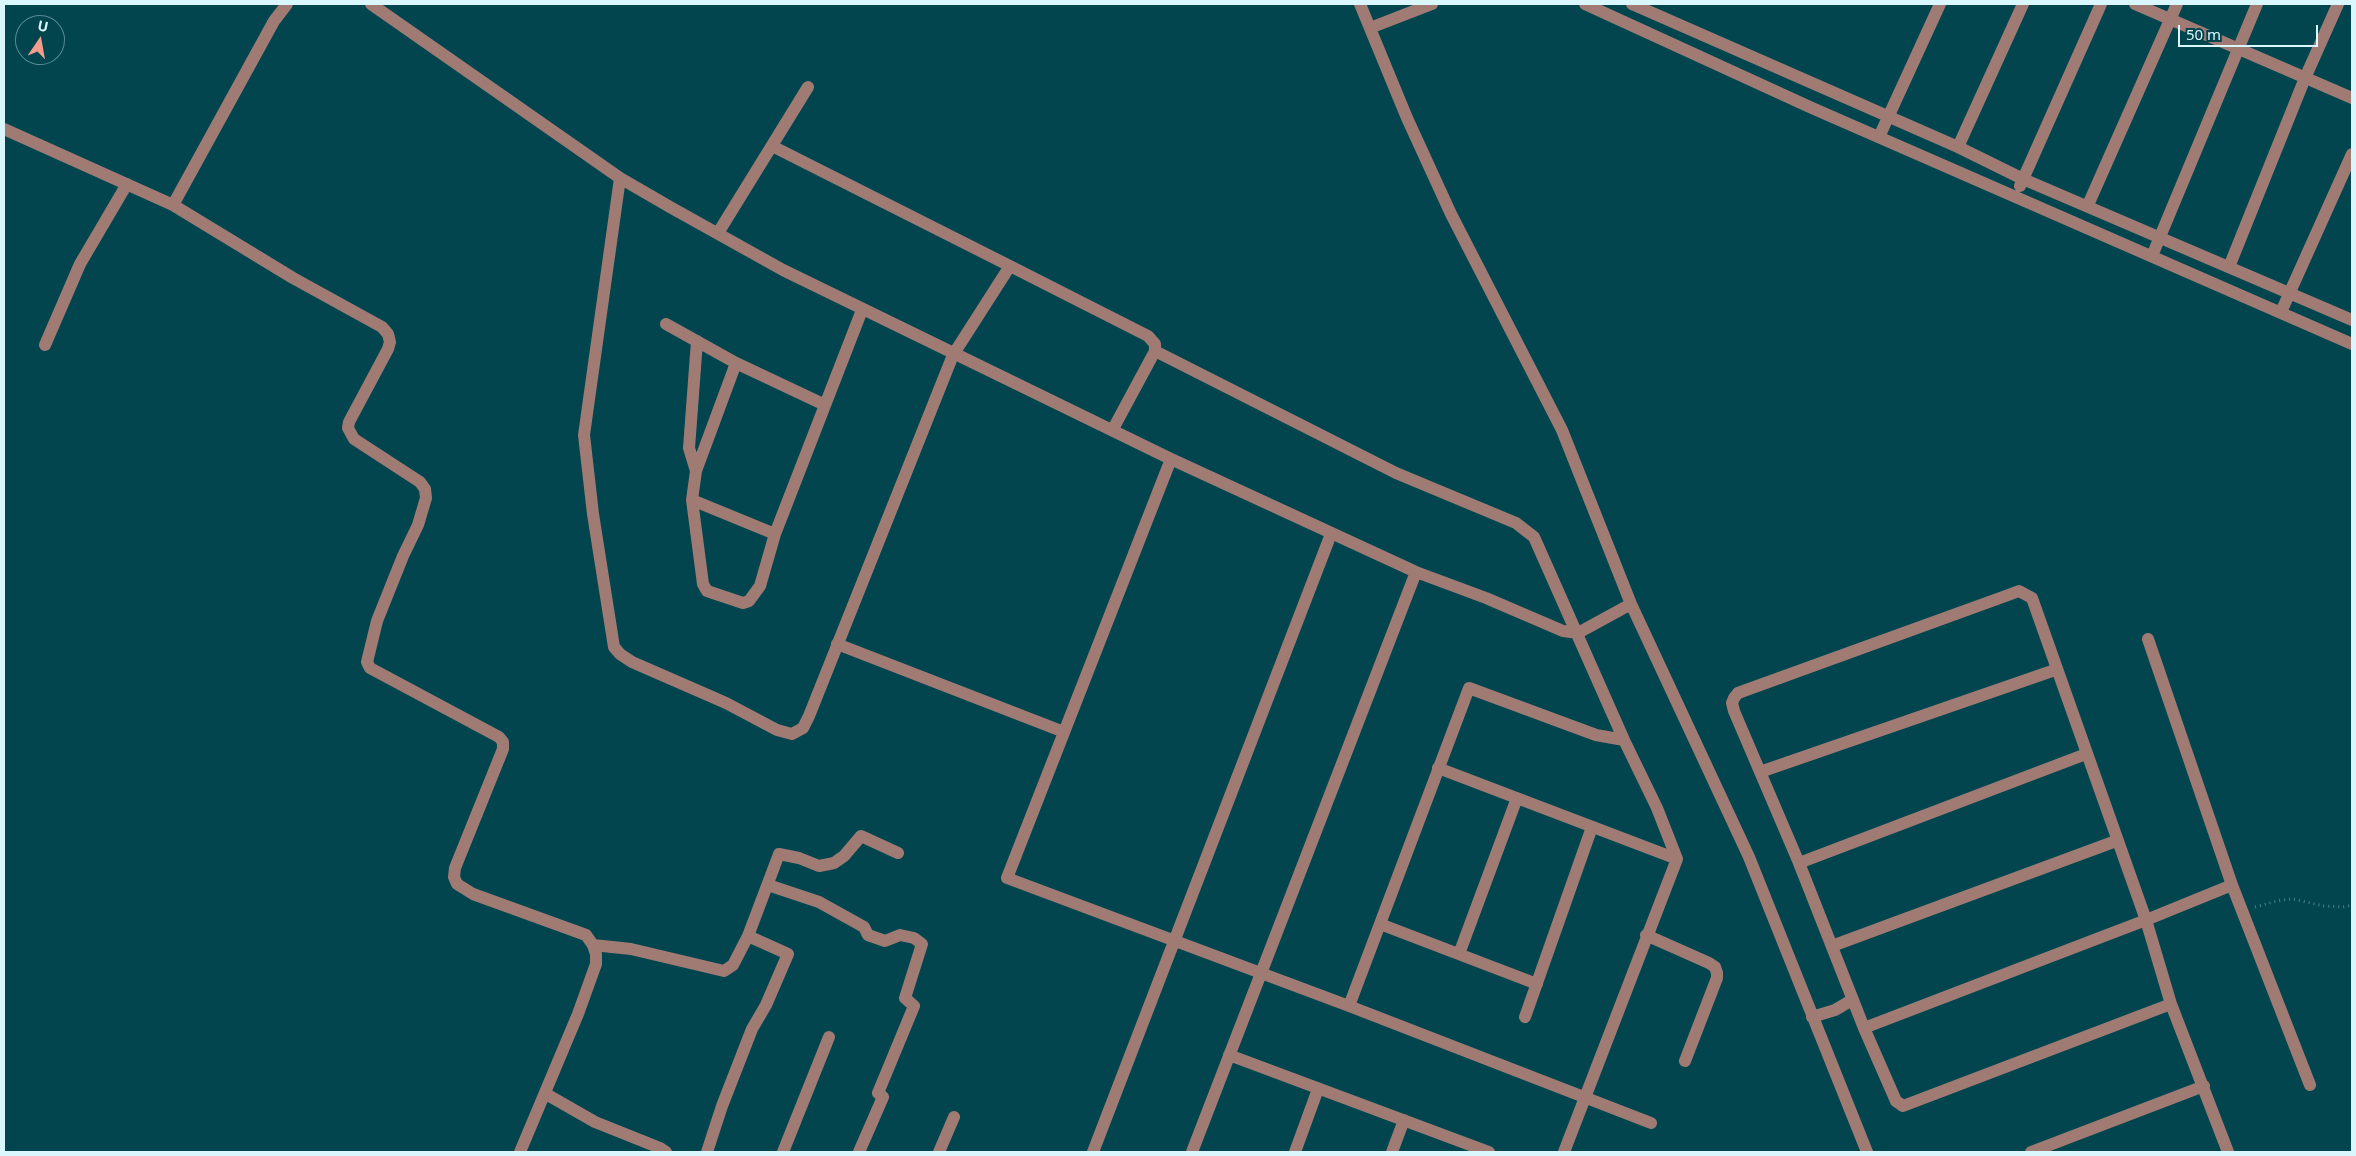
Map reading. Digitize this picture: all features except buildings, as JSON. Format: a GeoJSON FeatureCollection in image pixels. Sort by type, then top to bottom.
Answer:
{"type":"FeatureCollection","features":[{"type":"Feature","properties":{"kind":"street"},"geometry":{"type":"LineString","coordinates":[[173,204],[274,21],[287,4]]}},
{"type":"Feature","properties":{"kind":"street"},"geometry":{"type":"LineString","coordinates":[[370,4],[620,178],[783,270],[953,354],[1113,429],[1171,459],[1416,572],[1486,598],[1562,631],[1578,633],[1631,604]]}},
{"type":"Feature","properties":{"kind":"street"},"geometry":{"type":"LineString","coordinates":[[1360,4],[1407,118],[1451,214],[1562,430],[1631,604],[1749,857],[1816,1016],[1867,1152]]}},
{"type":"Feature","properties":{"kind":"street"},"geometry":{"type":"LineString","coordinates":[[1370,28],[1432,4]]}},
{"type":"Feature","properties":{"kind":"street"},"geometry":{"type":"LineString","coordinates":[[1585,4],[1879,137],[2352,344]]}},
{"type":"Feature","properties":{"kind":"street"},"geometry":{"type":"LineString","coordinates":[[1632,4],[1958,148],[2023,179],[2088,205],[2352,320]]}},
{"type":"Feature","properties":{"kind":"street"},"geometry":{"type":"LineString","coordinates":[[1879,137],[1940,4]]}},
{"type":"Feature","properties":{"kind":"street"},"geometry":{"type":"LineString","coordinates":[[1958,148],[2023,4]]}},
{"type":"Feature","properties":{"kind":"street"},"geometry":{"type":"LineString","coordinates":[[2015,196],[2101,4]]}},
{"type":"Feature","properties":{"kind":"street"},"geometry":{"type":"LineString","coordinates":[[2135,4],[2352,98]]}},
{"type":"Feature","properties":{"kind":"street"},"geometry":{"type":"LineString","coordinates":[[2088,205],[2177,4]]}},
{"type":"Feature","properties":{"kind":"street"},"geometry":{"type":"LineString","coordinates":[[2152,256],[2237,48],[2257,4]]}},
{"type":"Feature","properties":{"kind":"street"},"geometry":{"type":"LineString","coordinates":[[2229,267],[2305,78],[2338,4]]}},
{"type":"Feature","properties":{"kind":"street"},"geometry":{"type":"LineString","coordinates":[[718,233],[808,87]]}},
{"type":"Feature","properties":{"kind":"street"},"geometry":{"type":"LineString","coordinates":[[4,129],[173,204],[293,278],[382,327],[388,334],[390,342],[388,350],[349,422],[348,428],[354,439],[420,482],[425,489],[426,498],[418,525],[403,556],[377,621],[367,662],[370,668],[499,737],[503,742],[455,868],[454,878],[457,884],[473,894],[586,935],[593,944],[596,964],[546,1094],[520,1152]]}},
{"type":"Feature","properties":{"kind":"street"},"geometry":{"type":"LineString","coordinates":[[772,146],[1148,336],[1154,344],[1155,351],[1113,429]]}},
{"type":"Feature","properties":{"kind":"street"},"geometry":{"type":"LineString","coordinates":[[2281,312],[2352,154]]}},
{"type":"Feature","properties":{"kind":"street"},"geometry":{"type":"LineString","coordinates":[[620,178],[584,435],[593,514],[614,647],[620,654],[632,662],[726,703],[777,730],[792,734],[803,728],[953,354],[1010,266]]}},
{"type":"Feature","properties":{"kind":"street"},"geometry":{"type":"LineString","coordinates":[[44,345],[76,271],[127,184]]}},
{"type":"Feature","properties":{"kind":"street"},"geometry":{"type":"LineString","coordinates":[[736,363],[696,471],[692,500],[703,584],[707,591],[720,597],[743,603],[750,601],[760,586],[775,534],[862,310]]}},
{"type":"Feature","properties":{"kind":"street"},"geometry":{"type":"LineString","coordinates":[[666,324],[736,363],[825,405]]}},
{"type":"Feature","properties":{"kind":"street"},"geometry":{"type":"LineString","coordinates":[[696,471],[689,448],[698,341]]}},
{"type":"Feature","properties":{"kind":"street"},"geometry":{"type":"LineString","coordinates":[[1155,351],[1396,473],[1522,526],[1534,537],[1624,740],[1657,808],[1677,859],[1646,935],[1564,1152]]}},
{"type":"Feature","properties":{"kind":"street"},"geometry":{"type":"LineString","coordinates":[[1171,459],[1007,878],[1349,1006],[1651,1123]]}},
{"type":"Feature","properties":{"kind":"street"},"geometry":{"type":"LineString","coordinates":[[692,500],[775,534]]}},
{"type":"Feature","properties":{"kind":"street"},"geometry":{"type":"LineString","coordinates":[[1093,1152],[1331,534]]}},
{"type":"Feature","properties":{"kind":"street"},"geometry":{"type":"LineString","coordinates":[[1192,1152],[1416,572]]}},
{"type":"Feature","properties":{"kind":"street"},"geometry":{"type":"LineString","coordinates":[[2171,1004],[1903,1106],[1896,1101],[1852,1000],[1799,863],[1734,711],[1732,703],[1738,693],[2019,591],[2032,598],[2116,841],[2146,920],[2171,1004],[2228,1152]]}},
{"type":"Feature","properties":{"kind":"street"},"geometry":{"type":"LineString","coordinates":[[2148,639],[2232,885],[2310,1085]]}},
{"type":"Feature","properties":{"kind":"street"},"geometry":{"type":"LineString","coordinates":[[837,644],[1064,732]]}},
{"type":"Feature","properties":{"kind":"street"},"geometry":{"type":"LineString","coordinates":[[1760,772],[2056,670]]}},
{"type":"Feature","properties":{"kind":"street"},"geometry":{"type":"LineString","coordinates":[[1349,1006],[1469,688],[1596,735],[1624,740]]}},
{"type":"Feature","properties":{"kind":"street"},"geometry":{"type":"LineString","coordinates":[[1799,863],[2086,754]]}},
{"type":"Feature","properties":{"kind":"street"},"geometry":{"type":"LineString","coordinates":[[1438,768],[1677,859]]}},
{"type":"Feature","properties":{"kind":"street"},"geometry":{"type":"LineString","coordinates":[[1459,954],[1517,798]]}},
{"type":"Feature","properties":{"kind":"street"},"geometry":{"type":"LineString","coordinates":[[1525,1017],[1592,828]]}},
{"type":"Feature","properties":{"kind":"street"},"geometry":{"type":"LineString","coordinates":[[593,944],[632,948],[724,971],[734,965],[748,936],[779,854],[799,858],[818,866],[834,863],[844,856],[861,836],[898,852]]}},
{"type":"Feature","properties":{"kind":"street"},"geometry":{"type":"LineString","coordinates":[[1832,946],[2116,841]]}},
{"type":"Feature","properties":{"kind":"street"},"geometry":{"type":"LineString","coordinates":[[768,884],[819,902],[864,927],[868,935],[885,941],[900,935],[914,938],[922,944],[905,998],[914,1006],[878,1093],[883,1097],[860,1152]]}},
{"type":"Feature","properties":{"kind":"street"},"geometry":{"type":"LineString","coordinates":[[1864,1028],[2232,885]]}},
{"type":"Feature","properties":{"kind":"street"},"geometry":{"type":"LineString","coordinates":[[1380,924],[1537,984]]}},
{"type":"Feature","properties":{"kind":"street"},"geometry":{"type":"LineString","coordinates":[[1646,935],[1709,963],[1715,967],[1717,972],[1717,978],[1685,1061]]}},
{"type":"Feature","properties":{"kind":"street"},"geometry":{"type":"LineString","coordinates":[[707,1152],[722,1106],[752,1029],[766,1005],[788,954],[748,936]]}},
{"type":"Feature","properties":{"kind":"street"},"geometry":{"type":"LineString","coordinates":[[1816,1016],[1835,1010],[1852,1000]]}},
{"type":"Feature","properties":{"kind":"street"},"geometry":{"type":"LineString","coordinates":[[784,1152],[829,1037]]}},
{"type":"Feature","properties":{"kind":"street"},"geometry":{"type":"LineString","coordinates":[[1229,1055],[1404,1120],[1480,1151]]}},
{"type":"Feature","properties":{"kind":"street"},"geometry":{"type":"LineString","coordinates":[[2031,1152],[2204,1086]]}},
{"type":"Feature","properties":{"kind":"street"},"geometry":{"type":"LineString","coordinates":[[1295,1152],[1318,1088]]}},
{"type":"Feature","properties":{"kind":"street"},"geometry":{"type":"LineString","coordinates":[[546,1094],[595,1122],[666,1152]]}},
{"type":"Feature","properties":{"kind":"street"},"geometry":{"type":"LineString","coordinates":[[939,1152],[954,1117]]}},
{"type":"Feature","properties":{"kind":"street"},"geometry":{"type":"LineString","coordinates":[[1392,1152],[1404,1120]]}},
{"type":"Feature","properties":{"kind":"path"},"geometry":{"type":"LineString","coordinates":[[2243,910],[2281,900],[2308,901],[2324,906],[2343,907],[2352,905]]}}]}
